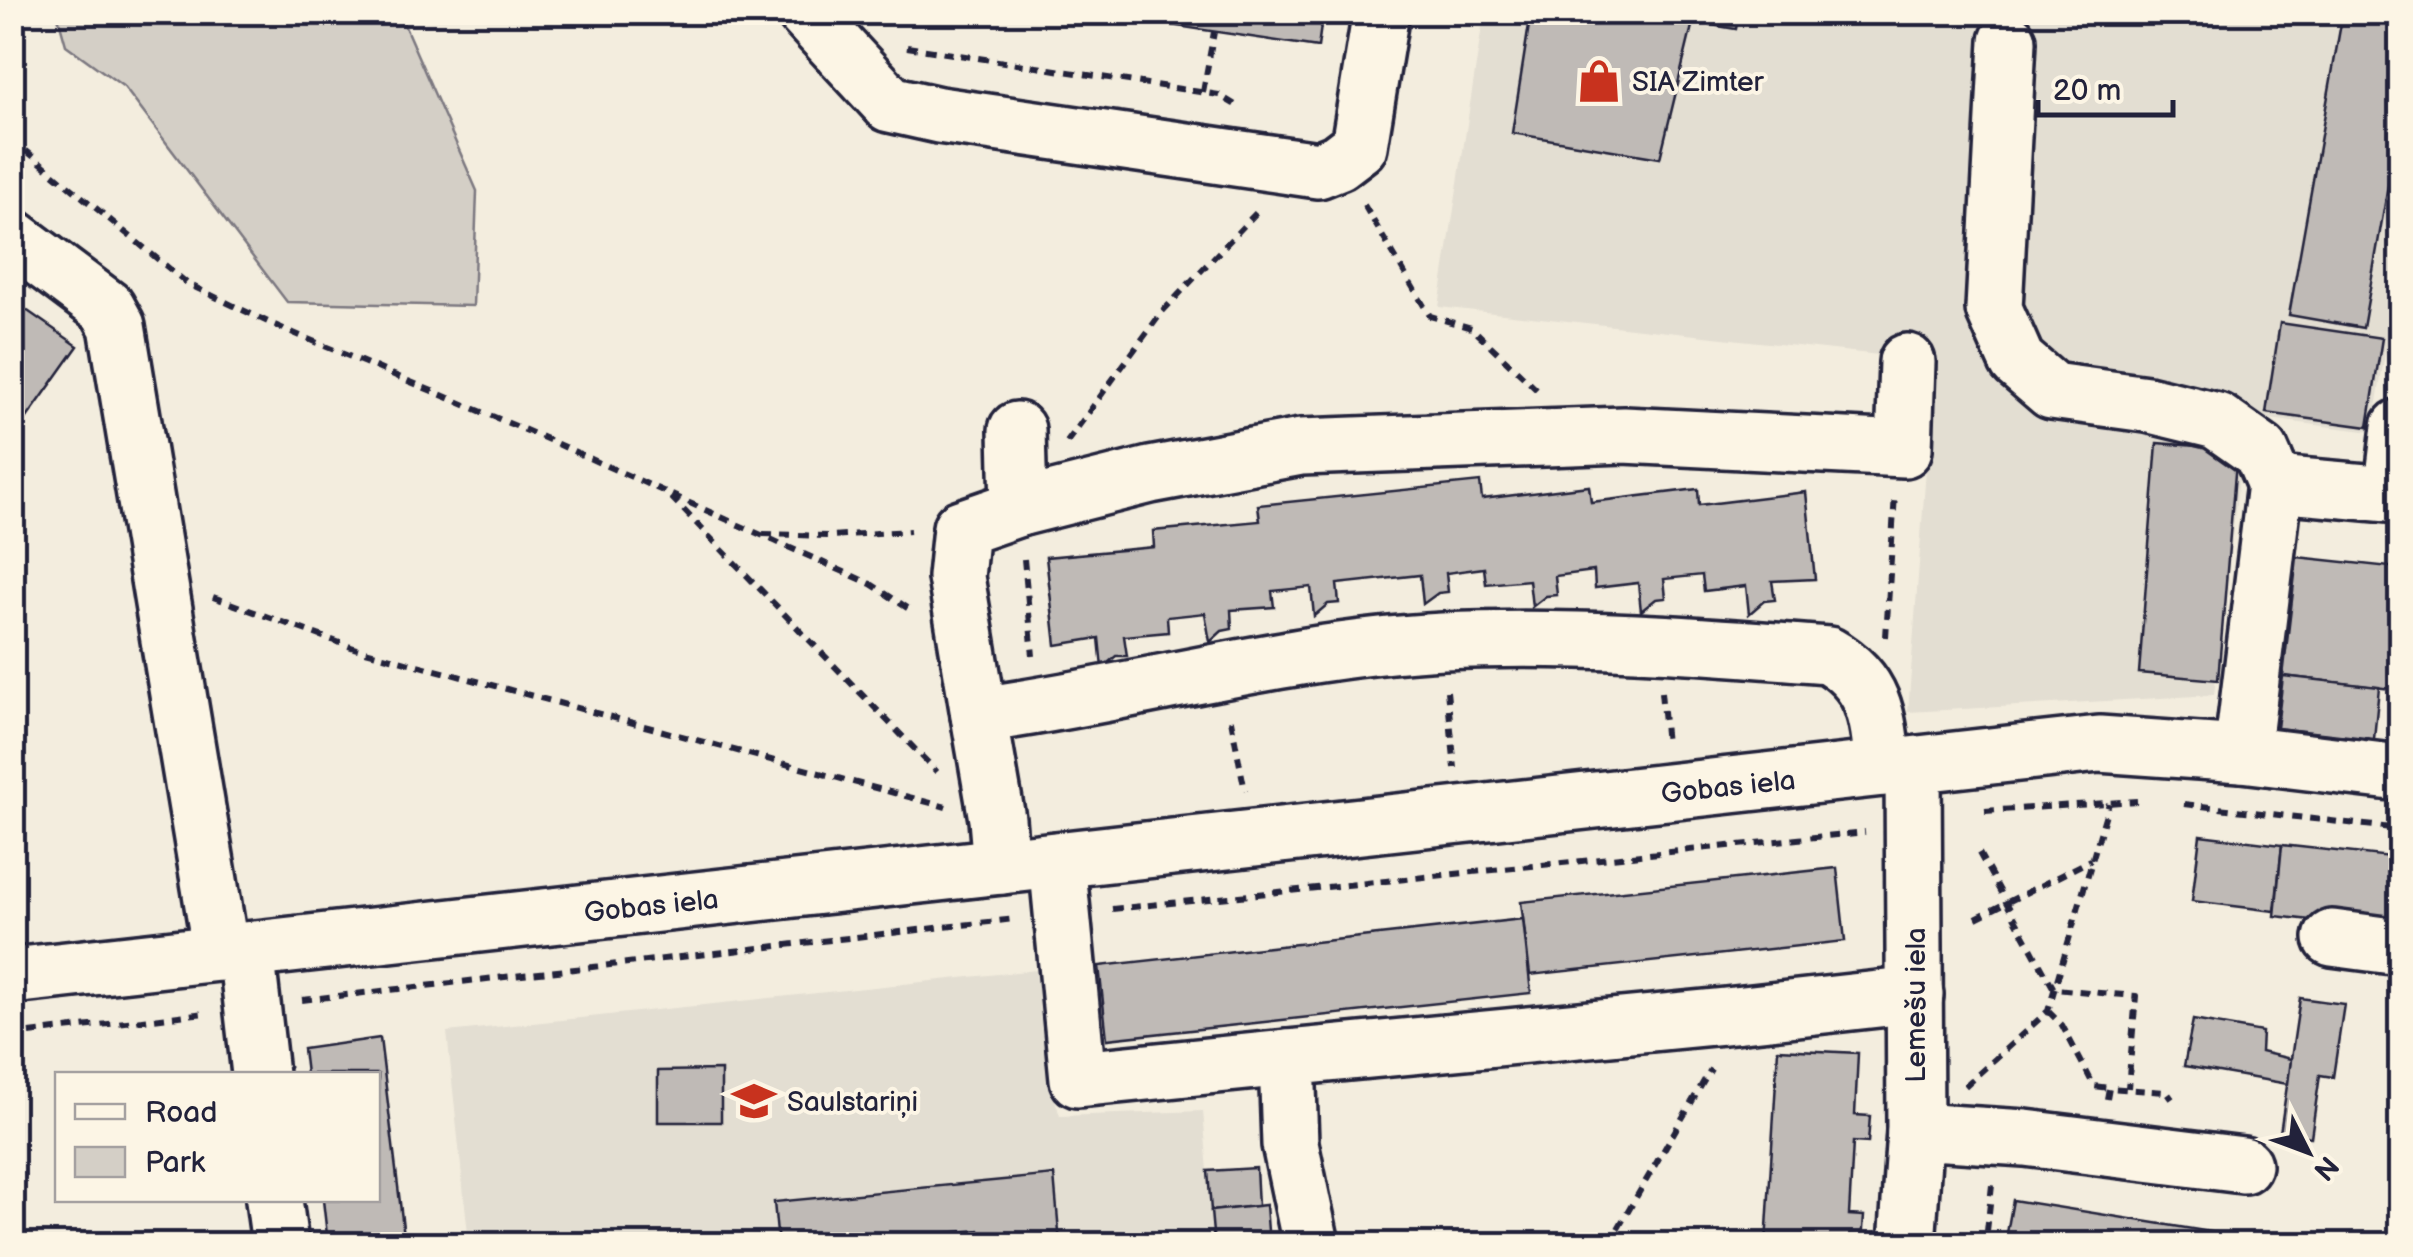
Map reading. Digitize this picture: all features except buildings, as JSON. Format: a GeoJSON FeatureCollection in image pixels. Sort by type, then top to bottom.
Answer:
{"type":"FeatureCollection","features":[{"type":"Feature","properties":{"kind":"street"},"geometry":{"type":"LineString","coordinates":[[805,12],[890,104],[939,115],[1318,165],[1360,146],[1381,12]]}},
{"type":"Feature","properties":{"kind":"street"},"geometry":{"type":"LineString","coordinates":[[2008,41],[1994,309],[2017,361],[2052,391],[2147,404],[2217,421],[2261,452],[2276,484],[2242,754]]}},
{"type":"Feature","properties":{"kind":"street"},"geometry":{"type":"LineString","coordinates":[[12,237],[107,308],[114,318],[159,577],[234,951],[252,1006],[260,1072]]}},
{"type":"Feature","properties":{"kind":"street"},"geometry":{"type":"LineString","coordinates":[[993,840],[970,647],[956,577],[962,528],[1019,508],[1150,475],[1301,448],[1624,435],[1904,449],[1907,362]]}},
{"type":"Feature","properties":{"kind":"street"},"geometry":{"type":"LineString","coordinates":[[2276,484],[2396,495],[2400,427]]}},
{"type":"Feature","properties":{"kind":"street"},"geometry":{"type":"LineString","coordinates":[[1019,508],[1040,439]]}},
{"type":"Feature","properties":{"kind":"street"},"geometry":{"type":"LineString","coordinates":[[979,715],[1292,658],[1442,642],[1656,642],[1828,655],[1850,667],[1865,685]]}},
{"type":"Feature","properties":{"kind":"street","name":"Lemešu iela"},"geometry":{"type":"LineString","coordinates":[[1865,685],[1904,784],[1916,994],[1915,1130],[1906,1244]]}},
{"type":"Feature","properties":{"kind":"street","name":"Gobas iela"},"geometry":{"type":"LineString","coordinates":[[12,976],[234,951],[993,840],[1057,860],[1904,784],[2100,744],[2242,754],[2400,773]]}},
{"type":"Feature","properties":{"kind":"street"},"geometry":{"type":"LineString","coordinates":[[1057,860],[1078,1079],[1916,994]]}},
{"type":"Feature","properties":{"kind":"street"},"geometry":{"type":"LineString","coordinates":[[2332,938],[2400,947]]}},
{"type":"Feature","properties":{"kind":"street"},"geometry":{"type":"LineString","coordinates":[[1287,1058],[1290,1144],[1311,1244]]}},
{"type":"Feature","properties":{"kind":"street"},"geometry":{"type":"LineString","coordinates":[[1915,1130],[2025,1138],[2243,1165]]}},
{"type":"Feature","properties":{"kind":"street"},"geometry":{"type":"LineString","coordinates":[[274,1202],[280,1244]]}},
{"type":"Feature","properties":{"kind":"path"},"geometry":{"type":"LineString","coordinates":[[1204,92],[1214,32]]}},
{"type":"Feature","properties":{"kind":"path"},"geometry":{"type":"LineString","coordinates":[[896,46],[1219,95],[1240,109],[1240,120]]}},
{"type":"Feature","properties":{"kind":"path"},"geometry":{"type":"LineString","coordinates":[[12,139],[188,284],[871,584],[970,647]]}},
{"type":"Feature","properties":{"kind":"path"},"geometry":{"type":"LineString","coordinates":[[1040,439],[1162,312],[1318,165],[1430,316],[1472,328],[1584,436]]}},
{"type":"Feature","properties":{"kind":"path"},"geometry":{"type":"LineString","coordinates":[[1865,685],[1887,634],[1898,448]]}},
{"type":"Feature","properties":{"kind":"path"},"geometry":{"type":"LineString","coordinates":[[667,493],[993,840]]}},
{"type":"Feature","properties":{"kind":"path"},"geometry":{"type":"LineString","coordinates":[[1019,508],[1038,707]]}},
{"type":"Feature","properties":{"kind":"path"},"geometry":{"type":"LineString","coordinates":[[760,534],[829,536],[962,528]]}},
{"type":"Feature","properties":{"kind":"path"},"geometry":{"type":"LineString","coordinates":[[159,577],[354,648],[993,840]]}},
{"type":"Feature","properties":{"kind":"path"},"geometry":{"type":"LineString","coordinates":[[1442,642],[1457,784]]}},
{"type":"Feature","properties":{"kind":"path"},"geometry":{"type":"LineString","coordinates":[[1656,642],[1668,760]]}},
{"type":"Feature","properties":{"kind":"path"},"geometry":{"type":"LineString","coordinates":[[1222,672],[1248,808]]}},
{"type":"Feature","properties":{"kind":"path"},"geometry":{"type":"LineString","coordinates":[[12,1034],[1062,914],[1857,835],[1904,784],[2109,803],[2152,800]]}},
{"type":"Feature","properties":{"kind":"path"},"geometry":{"type":"LineString","coordinates":[[1915,1130],[2048,1011],[2109,803]]}},
{"type":"Feature","properties":{"kind":"path"},"geometry":{"type":"LineString","coordinates":[[2171,803],[2400,829]]}},
{"type":"Feature","properties":{"kind":"path"},"geometry":{"type":"LineString","coordinates":[[1980,853],[2054,989]]}},
{"type":"Feature","properties":{"kind":"path"},"geometry":{"type":"LineString","coordinates":[[1976,918],[2092,859]]}},
{"type":"Feature","properties":{"kind":"path"},"geometry":{"type":"LineString","coordinates":[[2054,989],[2136,996],[2128,1088]]}},
{"type":"Feature","properties":{"kind":"path"},"geometry":{"type":"LineString","coordinates":[[2048,1011],[2062,1025],[2094,1086],[2167,1092],[2172,1099]]}},
{"type":"Feature","properties":{"kind":"path"},"geometry":{"type":"LineString","coordinates":[[1609,1244],[1726,1042],[1725,1016]]}},
{"type":"Feature","properties":{"kind":"path"},"geometry":{"type":"LineString","coordinates":[[2106,1106],[2109,1088]]}},
{"type":"Feature","properties":{"kind":"shaded area"},"geometry":{"type":"Polygon","coordinates":[[[1484,13],[2400,13],[2400,262],[2372,432],[2246,416],[2214,695],[1908,712],[1934,361],[1439,307],[1484,13]]]}},
{"type":"Feature","properties":{"kind":"shaded area","name":"Saulstariņi"},"geometry":{"type":"Polygon","coordinates":[[[1037,970],[1052,1090],[1060,1116],[1203,1111],[1214,1244],[469,1244],[447,1032],[1037,970]]]}},
{"type":"Feature","properties":{"kind":"green space"},"geometry":{"type":"Polygon","coordinates":[[[57,13],[399,13],[477,191],[473,306],[287,302],[124,87],[66,45],[57,13]]]}},
{"type":"Feature","properties":{"kind":"place","name":"SIA Zimter"},"geometry":{"type":"Point","coordinates":[1599,81]}},
{"type":"Feature","properties":{"kind":"place","name":"Saulstariņi"},"geometry":{"type":"Point","coordinates":[754,1101]}}]}
